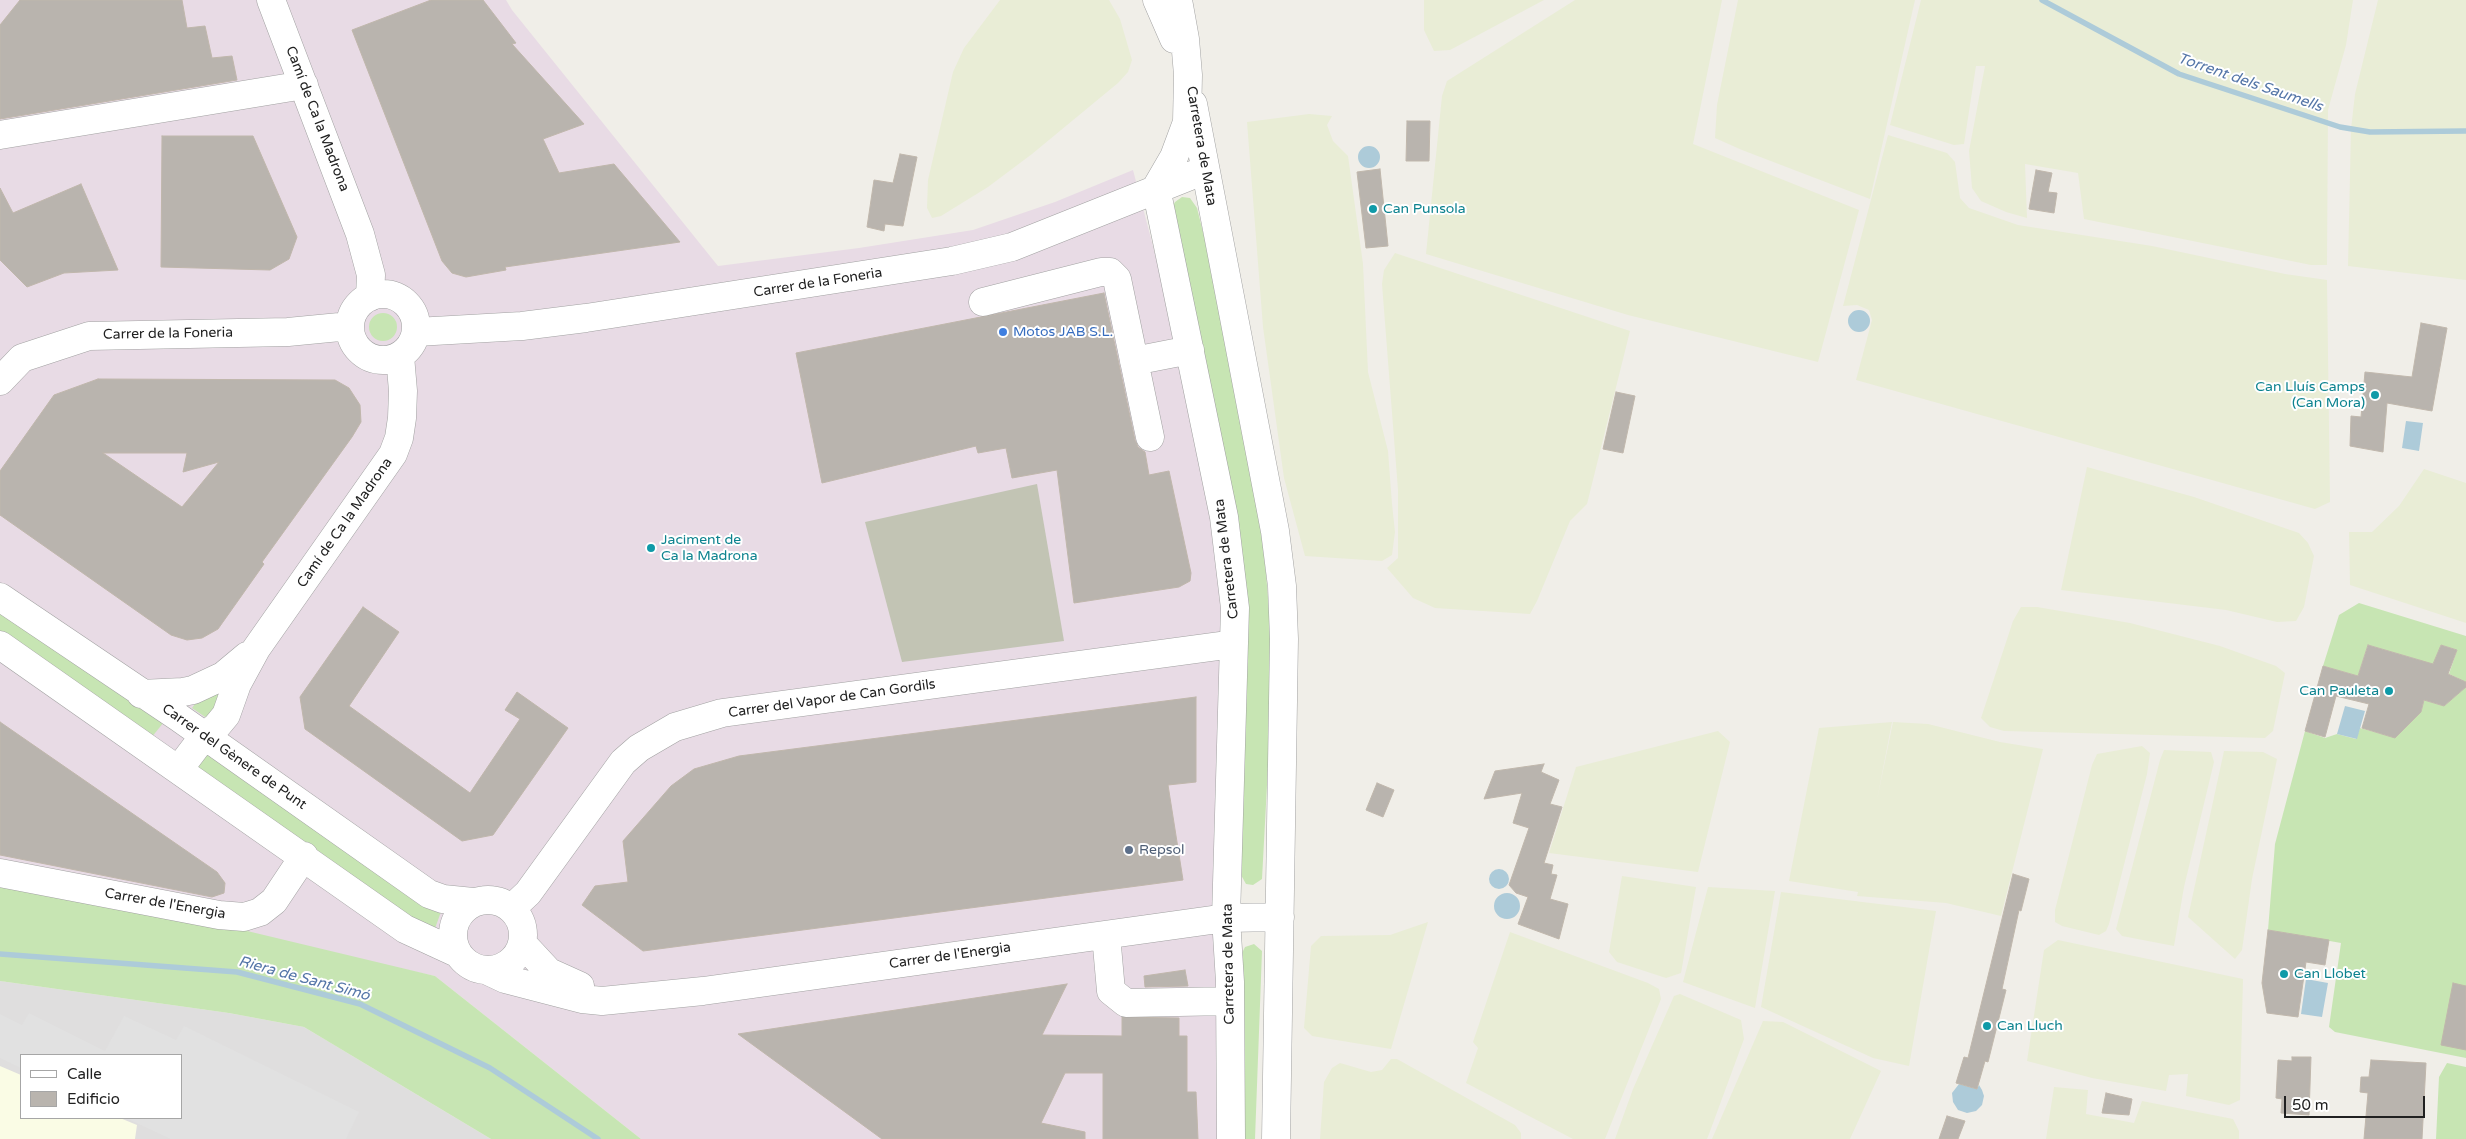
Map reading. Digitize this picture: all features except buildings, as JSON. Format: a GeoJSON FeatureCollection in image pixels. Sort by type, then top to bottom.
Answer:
{"type":"FeatureCollection","features":[{"type":"Feature","properties":{"kind":"street","name":"Camí de Ca la Madrona"},"geometry":{"type":"LineString","coordinates":[[272,0],[360,234],[372,274],[370,297]]}},
{"type":"Feature","properties":{"kind":"street"},"geometry":{"type":"LineString","coordinates":[[1157,0],[1188,75]]}},
{"type":"Feature","properties":{"kind":"street"},"geometry":{"type":"LineString","coordinates":[[1178,0],[1185,39],[1188,75]]}},
{"type":"Feature","properties":{"kind":"street","name":"Carretera de Mata"},"geometry":{"type":"LineString","coordinates":[[1188,75],[1276,531],[1282,586],[1284,639],[1276,1139]]}},
{"type":"Feature","properties":{"kind":"street","name":"Carretera de Mata"},"geometry":{"type":"LineString","coordinates":[[1188,75],[1187,122],[1174,156],[1156,188],[1224,517],[1235,608],[1226,918],[1230,1002],[1230,1139]]}},
{"type":"Feature","properties":{"kind":"street"},"geometry":{"type":"LineString","coordinates":[[0,135],[304,85]]}},
{"type":"Feature","properties":{"kind":"street","name":"Carrer de la Foneria"},"geometry":{"type":"LineString","coordinates":[[416,332],[522,326],[586,318],[952,261],[1012,247],[1205,170]]}},
{"type":"Feature","properties":{"kind":"street"},"geometry":{"type":"LineString","coordinates":[[982,302],[1101,272],[1110,272],[1117,279],[1150,437]]}},
{"type":"Feature","properties":{"kind":"street"},"geometry":{"type":"LineString","coordinates":[[388,294],[405,302],[415,318],[416,332],[409,348],[400,356],[384,361],[366,356],[354,344],[350,326],[358,306],[370,297],[388,294]]}},
{"type":"Feature","properties":{"kind":"street","name":"Carrer de la Foneria"},"geometry":{"type":"LineString","coordinates":[[0,381],[22,358],[89,336],[288,332],[350,326]]}},
{"type":"Feature","properties":{"kind":"street"},"geometry":{"type":"LineString","coordinates":[[1134,361],[1190,350]]}},
{"type":"Feature","properties":{"kind":"street","name":"Camí de Ca la Madrona"},"geometry":{"type":"LineString","coordinates":[[179,769],[204,736],[216,727],[226,715],[237,684],[256,649],[393,454],[399,438],[402,418],[403,391],[400,356]]}},
{"type":"Feature","properties":{"kind":"street","name":"Carrer del Gènere de Punt"},"geometry":{"type":"LineString","coordinates":[[0,596],[141,694],[178,717],[429,894],[443,899],[473,902]]}},
{"type":"Feature","properties":{"kind":"street","name":"Carrer del Vapor de Can Gordils"},"geometry":{"type":"LineString","coordinates":[[512,908],[528,893],[623,762],[656,737],[688,722],[722,713],[1234,644]]}},
{"type":"Feature","properties":{"kind":"street"},"geometry":{"type":"LineString","coordinates":[[0,645],[304,856],[405,929],[457,952],[468,964],[488,971],[504,967],[516,958],[523,944],[524,928],[512,908],[502,901],[489,899],[473,902],[462,910],[454,924],[452,935],[457,952]]}},
{"type":"Feature","properties":{"kind":"street","name":"Camí de Ca la Madrona"},"geometry":{"type":"LineString","coordinates":[[141,694],[193,690],[223,676],[256,649]]}},
{"type":"Feature","properties":{"kind":"street"},"geometry":{"type":"LineString","coordinates":[[153,751],[178,717],[183,703],[193,690]]}},
{"type":"Feature","properties":{"kind":"street"},"geometry":{"type":"LineString","coordinates":[[226,715],[234,746],[245,765]]}},
{"type":"Feature","properties":{"kind":"street","name":"Carrer de l'Energia"},"geometry":{"type":"LineString","coordinates":[[0,872],[219,915],[244,917],[260,912],[274,901],[304,856]]}},
{"type":"Feature","properties":{"kind":"street","name":"Carrer de l'Energia"},"geometry":{"type":"LineString","coordinates":[[488,971],[505,979],[582,999],[621,999],[703,991],[1226,918],[1280,917]]}},
{"type":"Feature","properties":{"kind":"street"},"geometry":{"type":"LineString","coordinates":[[1106,935],[1111,991],[1126,1003],[1230,1002]]}},
{"type":"Feature","properties":{"kind":"street","name":"Carrer de l'Energia"},"geometry":{"type":"LineString","coordinates":[[523,944],[549,972],[575,985],[621,999]]}},
{"type":"Feature","properties":{"kind":"shaded area"},"geometry":{"type":"Polygon","coordinates":[[[0,0],[506,0],[512,10],[718,266],[859,248],[973,230],[1055,202],[1133,170],[1224,517],[1231,1139],[641,1139],[435,976],[0,883],[0,0]]]}},
{"type":"Feature","properties":{"kind":"shaded area"},"geometry":{"type":"Polygon","coordinates":[[[1000,0],[1109,0],[1120,19],[1132,60],[1128,72],[1118,83],[1032,154],[988,187],[941,216],[932,218],[927,208],[928,180],[953,72],[964,48],[1000,0]]]}},
{"type":"Feature","properties":{"kind":"shaded area"},"geometry":{"type":"Polygon","coordinates":[[[1424,0],[1544,0],[1450,50],[1434,51],[1424,30],[1424,0]]]}},
{"type":"Feature","properties":{"kind":"shaded area"},"geometry":{"type":"Polygon","coordinates":[[[1575,0],[1722,0],[1693,144],[1859,210],[1818,362],[1628,315],[1426,254],[1442,96],[1447,81],[1575,0]]]}},
{"type":"Feature","properties":{"kind":"shaded area"},"geometry":{"type":"Polygon","coordinates":[[[1738,0],[1915,0],[1870,199],[1715,138],[1717,105],[1738,0]]]}},
{"type":"Feature","properties":{"kind":"shaded area"},"geometry":{"type":"Polygon","coordinates":[[[1921,0],[2353,0],[2346,45],[2328,110],[2327,265],[2311,265],[2084,219],[2078,173],[2025,164],[2027,218],[2006,212],[1981,201],[1972,188],[1969,151],[1985,66],[1976,66],[1964,144],[1954,145],[1890,125],[1921,0]]]}},
{"type":"Feature","properties":{"kind":"shaded area"},"geometry":{"type":"Polygon","coordinates":[[[2378,0],[2466,0],[2466,280],[2348,266],[2351,129],[2355,94],[2378,0]]]}},
{"type":"Feature","properties":{"kind":"shaded area"},"geometry":{"type":"Polygon","coordinates":[[[1309,114],[1332,116],[1327,125],[1333,141],[1348,156],[1363,264],[1368,372],[1388,451],[1395,532],[1392,555],[1382,561],[1305,556],[1284,478],[1263,327],[1247,122],[1309,114]]]}},
{"type":"Feature","properties":{"kind":"shaded area"},"geometry":{"type":"Polygon","coordinates":[[[1888,135],[1947,153],[1955,162],[1960,198],[1969,208],[2018,225],[2152,246],[2285,274],[2327,280],[2330,502],[2315,509],[1856,380],[1872,320],[1869,310],[1857,305],[1843,306],[1888,135]]]}},
{"type":"Feature","properties":{"kind":"shaded area"},"geometry":{"type":"Polygon","coordinates":[[[1395,253],[1630,331],[1587,504],[1570,521],[1530,614],[1435,608],[1413,598],[1387,568],[1398,558],[1398,490],[1382,284],[1384,270],[1395,253]]]}},
{"type":"Feature","properties":{"kind":"shaded area"},"geometry":{"type":"Polygon","coordinates":[[[2087,467],[2194,497],[2299,533],[2308,543],[2314,556],[2304,607],[2296,621],[2277,622],[2226,610],[2061,590],[2087,467]]]}},
{"type":"Feature","properties":{"kind":"shaded area"},"geometry":{"type":"Polygon","coordinates":[[[2424,469],[2466,483],[2466,623],[2350,585],[2349,532],[2372,532],[2399,506],[2424,469]]]}},
{"type":"Feature","properties":{"kind":"shaded area"},"geometry":{"type":"Polygon","coordinates":[[[1037,484],[1064,641],[902,662],[865,522],[1037,484]]]}},
{"type":"Feature","properties":{"kind":"shaded area"},"geometry":{"type":"Polygon","coordinates":[[[2021,607],[2037,607],[2130,623],[2220,646],[2276,666],[2285,673],[2273,731],[2265,738],[2004,731],[1990,727],[1981,718],[2013,621],[2021,607]]]}},
{"type":"Feature","properties":{"kind":"shaded area"},"geometry":{"type":"Polygon","coordinates":[[[1892,722],[1877,800],[1893,722],[1928,724],[2000,742],[2043,749],[2001,916],[1946,903],[1857,896],[1858,892],[1789,881],[1819,728],[1892,722]]]}},
{"type":"Feature","properties":{"kind":"shaded area"},"geometry":{"type":"Polygon","coordinates":[[[1718,731],[1730,742],[1698,872],[1549,853],[1576,767],[1718,731]]]}},
{"type":"Feature","properties":{"kind":"shaded area"},"geometry":{"type":"Polygon","coordinates":[[[2142,746],[2150,753],[2147,774],[2106,931],[2099,935],[2062,926],[2055,922],[2055,910],[2092,765],[2097,754],[2142,746]]]}},
{"type":"Feature","properties":{"kind":"shaded area"},"geometry":{"type":"Polygon","coordinates":[[[2164,750],[2211,752],[2214,762],[2184,887],[2174,946],[2122,936],[2116,929],[2164,750]]]}},
{"type":"Feature","properties":{"kind":"shaded area"},"geometry":{"type":"Polygon","coordinates":[[[2224,751],[2263,752],[2277,759],[2252,879],[2242,950],[2235,959],[2188,917],[2224,751]]]}},
{"type":"Feature","properties":{"kind":"shaded area"},"geometry":{"type":"Polygon","coordinates":[[[1622,876],[1696,887],[1681,973],[1666,978],[1617,962],[1609,952],[1622,876]]]}},
{"type":"Feature","properties":{"kind":"shaded area"},"geometry":{"type":"Polygon","coordinates":[[[1708,887],[1775,891],[1755,1008],[1683,982],[1708,887]]]}},
{"type":"Feature","properties":{"kind":"shaded area"},"geometry":{"type":"Polygon","coordinates":[[[1781,892],[1936,911],[1909,1066],[1873,1058],[1761,1007],[1781,892]]]}},
{"type":"Feature","properties":{"kind":"shaded area"},"geometry":{"type":"Polygon","coordinates":[[[1428,922],[1391,1049],[1312,1036],[1304,1028],[1311,946],[1321,936],[1390,935],[1428,922]]]}},
{"type":"Feature","properties":{"kind":"shaded area"},"geometry":{"type":"Polygon","coordinates":[[[1510,932],[1648,983],[1659,989],[1661,999],[1605,1139],[1573,1139],[1466,1083],[1478,1048],[1473,1042],[1510,932]]]}},
{"type":"Feature","properties":{"kind":"shaded area"},"geometry":{"type":"Polygon","coordinates":[[[2058,940],[2243,979],[2240,1100],[2229,1105],[2186,1096],[2188,1074],[2169,1075],[2166,1091],[2092,1078],[2027,1061],[2044,950],[2058,940]]]}},
{"type":"Feature","properties":{"kind":"shaded area"},"geometry":{"type":"Polygon","coordinates":[[[0,981],[229,1013],[304,1027],[491,1139],[0,1139],[0,981]]]}},
{"type":"Feature","properties":{"kind":"shaded area"},"geometry":{"type":"Polygon","coordinates":[[[1680,994],[1741,1020],[1744,1039],[1707,1139],[1615,1139],[1633,1089],[1674,996],[1680,994]]]}},
{"type":"Feature","properties":{"kind":"shaded area"},"geometry":{"type":"Polygon","coordinates":[[[29,1013],[105,1051],[124,1016],[176,1040],[184,1026],[359,1112],[346,1139],[171,1139],[128,1119],[182,1119],[182,1054],[20,1054],[20,1068],[0,1058],[0,1014],[22,1025],[29,1013]]]}},
{"type":"Feature","properties":{"kind":"shaded area"},"geometry":{"type":"Polygon","coordinates":[[[1763,1021],[1783,1022],[1881,1071],[1850,1139],[1712,1139],[1763,1021]]]}},
{"type":"Feature","properties":{"kind":"shaded area"},"geometry":{"type":"Polygon","coordinates":[[[1391,1059],[1397,1059],[1515,1125],[1521,1133],[1521,1139],[1320,1139],[1324,1082],[1332,1068],[1340,1063],[1371,1072],[1382,1070],[1391,1059]]]}},
{"type":"Feature","properties":{"kind":"shaded area"},"geometry":{"type":"Polygon","coordinates":[[[0,1066],[20,1075],[20,1119],[122,1119],[137,1125],[135,1139],[0,1139],[0,1066]]]}},
{"type":"Feature","properties":{"kind":"shaded area"},"geometry":{"type":"Polygon","coordinates":[[[2054,1087],[2088,1090],[2086,1114],[2134,1123],[2142,1101],[2233,1119],[2239,1131],[2239,1139],[2046,1139],[2054,1087]]]}},
{"type":"Feature","properties":{"kind":"green space"},"geometry":{"type":"Polygon","coordinates":[[[1182,197],[1190,198],[1197,208],[1205,240],[1264,547],[1270,624],[1270,729],[1262,879],[1253,885],[1246,884],[1241,875],[1244,621],[1170,211],[1175,202],[1182,197]]]}},
{"type":"Feature","properties":{"kind":"green space"},"geometry":{"type":"Polygon","coordinates":[[[383,313],[393,317],[397,327],[393,337],[383,341],[373,337],[369,327],[373,317],[383,313]]]}},
{"type":"Feature","properties":{"kind":"green space"},"geometry":{"type":"Polygon","coordinates":[[[2359,603],[2466,636],[2466,682],[2449,674],[2457,650],[2441,645],[2427,680],[2419,660],[2368,645],[2358,676],[2323,666],[2339,615],[2359,603]]]}},
{"type":"Feature","properties":{"kind":"green space"},"geometry":{"type":"Polygon","coordinates":[[[0,607],[164,722],[151,738],[0,634],[0,607]]]}},
{"type":"Feature","properties":{"kind":"green space"},"geometry":{"type":"Polygon","coordinates":[[[226,683],[211,721],[192,708],[208,687],[226,683]]]}},
{"type":"Feature","properties":{"kind":"green space"},"geometry":{"type":"Polygon","coordinates":[[[2466,687],[2466,1058],[2335,1032],[2329,1027],[2341,943],[2268,930],[2275,844],[2305,731],[2325,738],[2337,734],[2356,739],[2360,728],[2393,737],[2421,712],[2424,700],[2444,706],[2466,687]]]}},
{"type":"Feature","properties":{"kind":"green space"},"geometry":{"type":"Polygon","coordinates":[[[205,749],[442,909],[433,934],[192,767],[205,749]]]}},
{"type":"Feature","properties":{"kind":"green space"},"geometry":{"type":"Polygon","coordinates":[[[0,883],[218,924],[435,976],[641,1139],[491,1139],[304,1027],[229,1013],[0,981],[0,883]]]}},
{"type":"Feature","properties":{"kind":"green space"},"geometry":{"type":"Polygon","coordinates":[[[1254,944],[1262,951],[1255,1139],[1236,1139],[1241,955],[1245,947],[1254,944]]]}},
{"type":"Feature","properties":{"kind":"green space"},"geometry":{"type":"Polygon","coordinates":[[[2447,1063],[2466,1067],[2466,1139],[2436,1139],[2439,1077],[2447,1063]]]}},
{"type":"Feature","properties":{"kind":"water"},"geometry":{"type":"Polygon","coordinates":[[[1369,146],[1379,153],[1380,157],[1373,167],[1369,168],[1359,161],[1358,157],[1365,147],[1369,146]]]}},
{"type":"Feature","properties":{"kind":"water"},"geometry":{"type":"Polygon","coordinates":[[[1859,310],[1869,317],[1870,321],[1863,331],[1859,332],[1849,325],[1848,321],[1855,311],[1859,310]]]}},
{"type":"Feature","properties":{"kind":"water"},"geometry":{"type":"Polygon","coordinates":[[[2406,421],[2423,423],[2419,451],[2402,448],[2406,421]]]}},
{"type":"Feature","properties":{"kind":"water"},"geometry":{"type":"Polygon","coordinates":[[[2345,706],[2365,711],[2357,739],[2337,734],[2345,706]]]}},
{"type":"Feature","properties":{"kind":"water"},"geometry":{"type":"Polygon","coordinates":[[[1495,869],[1503,869],[1509,875],[1509,883],[1503,889],[1495,889],[1489,883],[1489,875],[1495,869]]]}},
{"type":"Feature","properties":{"kind":"water"},"geometry":{"type":"Polygon","coordinates":[[[1507,893],[1516,897],[1520,906],[1516,915],[1507,919],[1498,915],[1494,906],[1498,897],[1507,893]]]}},
{"type":"Feature","properties":{"kind":"water"},"geometry":{"type":"Polygon","coordinates":[[[2306,979],[2328,983],[2322,1017],[2301,1014],[2306,979]]]}},
{"type":"Feature","properties":{"kind":"water"},"geometry":{"type":"Polygon","coordinates":[[[1959,1084],[1977,1089],[1979,1085],[1984,1096],[1982,1105],[1976,1111],[1967,1113],[1958,1110],[1953,1102],[1952,1093],[1959,1084]]]}},
{"type":"Feature","properties":{"kind":"waterway","name":"Torrent dels Saumells"},"geometry":{"type":"LineString","coordinates":[[2042,0],[2179,74],[2340,127],[2370,132],[2466,131]]}},
{"type":"Feature","properties":{"kind":"waterway","name":"Riera de Sant Simó"},"geometry":{"type":"LineString","coordinates":[[0,954],[237,972],[360,1004],[490,1068],[598,1139]]}},
{"type":"Feature","properties":{"kind":"place","name":"Can Punsola"},"geometry":{"type":"Point","coordinates":[1373,209]}},
{"type":"Feature","properties":{"kind":"place","name":"Motos JAB S.L."},"geometry":{"type":"Point","coordinates":[1003,332]}},
{"type":"Feature","properties":{"kind":"place","name":"Can Lluís Camps (Can Mora)"},"geometry":{"type":"Point","coordinates":[2375,395]}},
{"type":"Feature","properties":{"kind":"place","name":"Jaciment de Ca la Madrona"},"geometry":{"type":"Point","coordinates":[651,548]}},
{"type":"Feature","properties":{"kind":"place","name":"Can Pauleta"},"geometry":{"type":"Point","coordinates":[2389,691]}},
{"type":"Feature","properties":{"kind":"place","name":"Repsol"},"geometry":{"type":"Point","coordinates":[1129,850]}},
{"type":"Feature","properties":{"kind":"place","name":"Can Llobet"},"geometry":{"type":"Point","coordinates":[2284,974]}},
{"type":"Feature","properties":{"kind":"place","name":"Can Lluch"},"geometry":{"type":"Point","coordinates":[1987,1026]}}]}
